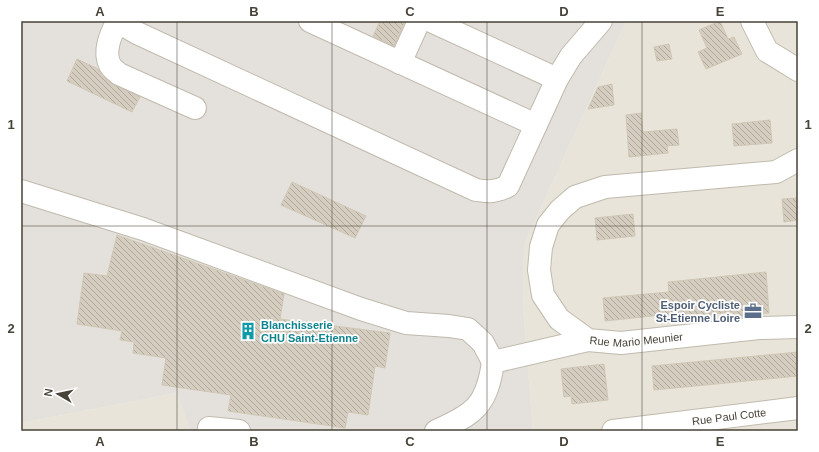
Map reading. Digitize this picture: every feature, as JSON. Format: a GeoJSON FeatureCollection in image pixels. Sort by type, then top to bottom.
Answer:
{"type":"FeatureCollection","features":[{"type":"Feature","properties":{"kind":"street"},"geometry":{"type":"LineString","coordinates":[[310,21],[536,125]]}},
{"type":"Feature","properties":{"kind":"street"},"geometry":{"type":"LineString","coordinates":[[400,63],[419,21]]}},
{"type":"Feature","properties":{"kind":"street"},"geometry":{"type":"LineString","coordinates":[[431,21],[557,79]]}},
{"type":"Feature","properties":{"kind":"street"},"geometry":{"type":"LineString","coordinates":[[195,108],[119,74],[110,65],[108,52],[109,37],[117,22],[137,33],[476,190],[488,192],[498,191],[508,186],[557,79],[571,56],[601,21]]}},
{"type":"Feature","properties":{"kind":"street"},"geometry":{"type":"LineString","coordinates":[[752,21],[767,51],[798,70]]}},
{"type":"Feature","properties":{"kind":"street","name":"Rue Mario Meunier"},"geometry":{"type":"LineString","coordinates":[[798,160],[776,172],[605,187],[575,197],[560,210],[548,225],[541,247],[539,270],[543,295],[560,319],[588,340],[621,343],[759,328],[798,327]]}},
{"type":"Feature","properties":{"kind":"street"},"geometry":{"type":"LineString","coordinates":[[21,191],[143,229],[361,309],[406,323],[468,329],[482,344],[493,362],[490,385],[479,405],[459,421],[436,431]]}},
{"type":"Feature","properties":{"kind":"street"},"geometry":{"type":"LineString","coordinates":[[493,362],[588,340]]}},
{"type":"Feature","properties":{"kind":"street","name":"Rue Paul Cotte"},"geometry":{"type":"LineString","coordinates":[[612,431],[798,408]]}},
{"type":"Feature","properties":{"kind":"street"},"geometry":{"type":"LineString","coordinates":[[209,428],[239,431]]}},
{"type":"Feature","properties":{"kind":"shaded area"},"geometry":{"type":"Polygon","coordinates":[[[21,21],[626,21],[524,245],[523,306],[533,431],[190,431],[177,393],[21,423],[21,21]]]}},
{"type":"Feature","properties":{"kind":"shaded area"},"geometry":{"type":"Polygon","coordinates":[[[626,21],[798,21],[798,431],[533,431],[523,306],[524,245],[626,21]]]}},
{"type":"Feature","properties":{"kind":"shaded area"},"geometry":{"type":"Polygon","coordinates":[[[177,393],[190,431],[21,431],[21,423],[177,393]]]}},
{"type":"Feature","properties":{"kind":"building"},"geometry":{"type":"Polygon","coordinates":[[[380,21],[405,21],[394,46],[373,36],[380,21]]]}},
{"type":"Feature","properties":{"kind":"building"},"geometry":{"type":"Polygon","coordinates":[[[720,21],[728,39],[734,37],[742,54],[706,69],[698,52],[707,48],[699,30],[720,21]]]}},
{"type":"Feature","properties":{"kind":"building"},"geometry":{"type":"Polygon","coordinates":[[[669,44],[672,59],[657,61],[654,47],[669,44]]]}},
{"type":"Feature","properties":{"kind":"building"},"geometry":{"type":"Polygon","coordinates":[[[77,59],[98,69],[102,76],[114,85],[140,97],[132,112],[67,81],[77,59]]]}},
{"type":"Feature","properties":{"kind":"building"},"geometry":{"type":"Polygon","coordinates":[[[612,84],[614,105],[588,109],[598,87],[612,84]]]}},
{"type":"Feature","properties":{"kind":"building"},"geometry":{"type":"Polygon","coordinates":[[[641,113],[643,132],[677,129],[679,145],[667,146],[668,153],[629,157],[626,115],[641,113]]]}},
{"type":"Feature","properties":{"kind":"building"},"geometry":{"type":"Polygon","coordinates":[[[770,120],[772,143],[734,146],[732,124],[770,120]]]}},
{"type":"Feature","properties":{"kind":"building"},"geometry":{"type":"Polygon","coordinates":[[[292,182],[366,216],[355,238],[281,205],[292,182]]]}},
{"type":"Feature","properties":{"kind":"building"},"geometry":{"type":"Polygon","coordinates":[[[798,198],[798,220],[784,222],[782,199],[798,198]]]}},
{"type":"Feature","properties":{"kind":"building"},"geometry":{"type":"Polygon","coordinates":[[[633,214],[635,236],[597,240],[595,218],[633,214]]]}},
{"type":"Feature","properties":{"kind":"building","name":"Blanchisserie CHU Saint-Etienne"},"geometry":{"type":"Polygon","coordinates":[[[117,235],[284,294],[280,319],[390,333],[385,368],[375,366],[368,415],[348,412],[345,428],[228,411],[231,395],[162,385],[166,358],[133,353],[134,342],[120,340],[122,331],[77,324],[84,273],[107,276],[117,235]]]}},
{"type":"Feature","properties":{"kind":"building"},"geometry":{"type":"Polygon","coordinates":[[[766,272],[769,313],[733,317],[733,312],[672,318],[671,314],[605,321],[603,298],[669,292],[668,282],[766,272]]]}},
{"type":"Feature","properties":{"kind":"building"},"geometry":{"type":"Polygon","coordinates":[[[798,352],[798,376],[654,390],[652,366],[798,352]]]}},
{"type":"Feature","properties":{"kind":"building"},"geometry":{"type":"Polygon","coordinates":[[[604,364],[608,400],[572,404],[571,396],[564,397],[561,369],[604,364]]]}},
{"type":"Feature","properties":{"kind":"place","name":"Espoir Cycliste St-Etienne Loire"},"geometry":{"type":"Point","coordinates":[753,311]}},
{"type":"Feature","properties":{"kind":"place","name":"Blanchisserie CHU Saint-Etienne"},"geometry":{"type":"Point","coordinates":[248,331]}}]}
